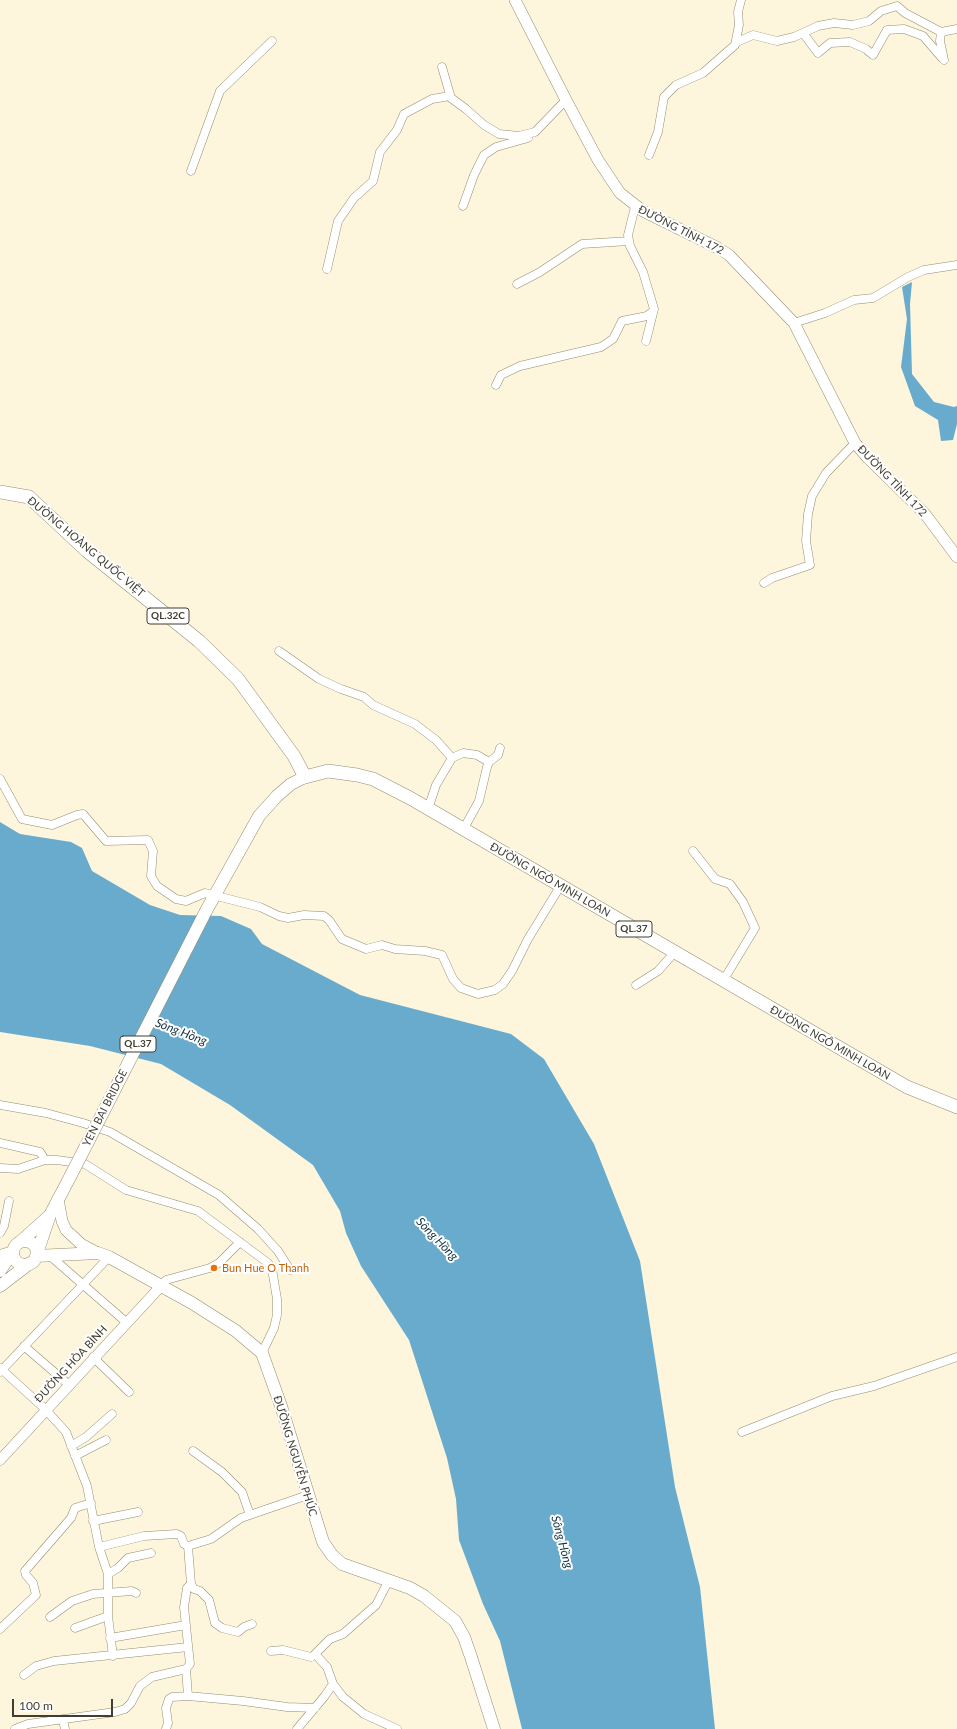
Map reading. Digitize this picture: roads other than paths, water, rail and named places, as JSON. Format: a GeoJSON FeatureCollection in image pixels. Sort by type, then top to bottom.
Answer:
{"type":"FeatureCollection","features":[{"type":"Feature","properties":{"kind":"highway","name":"ĐƯỜNG HOÀNG QUỐC VIỆT"},"geometry":{"type":"LineString","coordinates":[[0,492],[29,497],[87,551],[199,641],[238,680],[294,756],[306,777]]}},
{"type":"Feature","properties":{"kind":"highway","name":"ĐƯỜNG NGÔ MINH LOAN"},"geometry":{"type":"LineString","coordinates":[[306,777],[328,771],[372,779],[428,809],[561,885],[723,981],[907,1087],[957,1107]]}},
{"type":"Feature","properties":{"kind":"main road","name":"ĐƯỜNG TỈNH 172"},"geometry":{"type":"LineString","coordinates":[[515,0],[566,100],[613,184],[635,207],[718,248],[729,255],[794,323],[855,442],[866,457],[925,514],[957,557]]}},
{"type":"Feature","properties":{"kind":"main road","name":"ĐƯỜNG NGÔ MINH LOAN"},"geometry":{"type":"LineString","coordinates":[[206,911],[259,816],[277,796],[291,784],[306,777]]}},
{"type":"Feature","properties":{"kind":"main road","name":"YEN BAI BRIDGE"},"geometry":{"type":"LineString","coordinates":[[58,1199],[206,911]]}},
{"type":"Feature","properties":{"kind":"main road","name":"QL.37"},"geometry":{"type":"LineString","coordinates":[[50,1215],[58,1199]]}},
{"type":"Feature","properties":{"kind":"main road"},"geometry":{"type":"LineString","coordinates":[[58,1199],[61,1216],[66,1230],[81,1244],[162,1285],[236,1332],[262,1353]]}},
{"type":"Feature","properties":{"kind":"main road"},"geometry":{"type":"LineString","coordinates":[[0,1271],[17,1246],[50,1215]]}},
{"type":"Feature","properties":{"kind":"main road"},"geometry":{"type":"LineString","coordinates":[[0,1286],[33,1259],[50,1215]]}},
{"type":"Feature","properties":{"kind":"main road"},"geometry":{"type":"LineString","coordinates":[[17,1246],[31,1243],[36,1248],[33,1259]]}},
{"type":"Feature","properties":{"kind":"main road"},"geometry":{"type":"LineString","coordinates":[[17,1246],[16,1261],[23,1264],[33,1259],[49,1255],[103,1255]]}},
{"type":"Feature","properties":{"kind":"main road","name":"ĐƯỜNG NGUYỄN PHÚC"},"geometry":{"type":"LineString","coordinates":[[262,1353],[281,1406],[323,1542],[332,1555],[342,1564],[410,1588],[424,1596],[455,1621],[464,1637],[494,1729]]}},
{"type":"Feature","properties":{"kind":"street"},"geometry":{"type":"LineString","coordinates":[[737,42],[739,26],[738,12],[741,0]]}},
{"type":"Feature","properties":{"kind":"street"},"geometry":{"type":"LineString","coordinates":[[650,155],[658,132],[664,97],[676,85],[698,76],[713,66],[737,42],[753,35],[777,41],[794,37],[818,26],[834,23],[853,25],[869,21],[881,11],[897,6],[905,13],[941,32],[957,29]]}},
{"type":"Feature","properties":{"kind":"street"},"geometry":{"type":"LineString","coordinates":[[803,33],[818,53],[830,43],[850,42],[866,49],[874,55],[887,30],[904,29],[923,36],[944,60],[940,41],[941,32]]}},
{"type":"Feature","properties":{"kind":"street"},"geometry":{"type":"LineString","coordinates":[[191,171],[220,91],[272,41]]}},
{"type":"Feature","properties":{"kind":"street"},"geometry":{"type":"LineString","coordinates":[[442,67],[450,96],[456,103],[466,109],[492,130],[499,134],[519,136],[535,132]]}},
{"type":"Feature","properties":{"kind":"street"},"geometry":{"type":"LineString","coordinates":[[327,269],[338,221],[354,198],[373,181],[380,152],[397,130],[404,114],[432,99],[450,96]]}},
{"type":"Feature","properties":{"kind":"street"},"geometry":{"type":"LineString","coordinates":[[464,206],[474,175],[484,155],[496,147],[528,138],[566,100]]}},
{"type":"Feature","properties":{"kind":"street"},"geometry":{"type":"LineString","coordinates":[[635,207],[629,230],[629,241],[647,283],[653,304],[653,311],[646,341]]}},
{"type":"Feature","properties":{"kind":"street"},"geometry":{"type":"LineString","coordinates":[[517,284],[540,272],[582,244],[629,241]]}},
{"type":"Feature","properties":{"kind":"street"},"geometry":{"type":"LineString","coordinates":[[794,323],[825,313],[854,300],[873,298],[908,277],[924,270],[957,265]]}},
{"type":"Feature","properties":{"kind":"street"},"geometry":{"type":"LineString","coordinates":[[496,385],[501,375],[520,366],[601,347],[613,339],[622,321],[647,316],[653,311]]}},
{"type":"Feature","properties":{"kind":"street"},"geometry":{"type":"LineString","coordinates":[[764,583],[772,578],[810,566],[806,541],[808,514],[812,496],[826,473],[855,442]]}},
{"type":"Feature","properties":{"kind":"street"},"geometry":{"type":"LineString","coordinates":[[279,651],[318,679],[364,697],[373,705],[415,724],[436,740],[452,758]]}},
{"type":"Feature","properties":{"kind":"street"},"geometry":{"type":"LineString","coordinates":[[463,830],[480,801],[489,762],[498,755],[500,748]]}},
{"type":"Feature","properties":{"kind":"street"},"geometry":{"type":"LineString","coordinates":[[428,809],[436,784],[452,758],[463,753],[477,755],[489,762]]}},
{"type":"Feature","properties":{"kind":"street"},"geometry":{"type":"LineString","coordinates":[[0,779],[22,819],[52,825],[83,814],[106,841],[148,840],[153,851],[151,876],[157,886],[176,899],[186,901],[205,893],[260,907],[288,918],[304,915],[324,916],[330,920],[342,939],[366,948],[382,945],[395,949],[425,951],[442,955],[453,979],[461,988],[478,994],[495,990],[503,984],[512,972],[528,939],[561,885]]}},
{"type":"Feature","properties":{"kind":"street"},"geometry":{"type":"LineString","coordinates":[[693,851],[715,879],[730,884],[743,902],[755,928],[723,981]]}},
{"type":"Feature","properties":{"kind":"street"},"geometry":{"type":"LineString","coordinates":[[636,985],[658,971],[674,952]]}},
{"type":"Feature","properties":{"kind":"street"},"geometry":{"type":"LineString","coordinates":[[0,1105],[46,1113],[110,1132],[219,1195],[258,1229],[273,1245],[290,1270]]}},
{"type":"Feature","properties":{"kind":"street"},"geometry":{"type":"LineString","coordinates":[[0,1143],[40,1152],[45,1160]]}},
{"type":"Feature","properties":{"kind":"street"},"geometry":{"type":"LineString","coordinates":[[0,1168],[18,1169],[45,1160],[85,1164],[126,1190],[198,1211],[268,1263],[274,1276],[277,1299],[277,1315],[274,1328],[262,1353]]}},
{"type":"Feature","properties":{"kind":"street"},"geometry":{"type":"LineString","coordinates":[[0,1233],[3,1213],[9,1200]]}},
{"type":"Feature","properties":{"kind":"street"},"geometry":{"type":"LineString","coordinates":[[162,1285],[166,1280],[210,1268],[219,1263],[240,1242]]}},
{"type":"Feature","properties":{"kind":"street"},"geometry":{"type":"LineString","coordinates":[[0,1255],[17,1246]]}},
{"type":"Feature","properties":{"kind":"street"},"geometry":{"type":"LineString","coordinates":[[49,1255],[126,1322]]}},
{"type":"Feature","properties":{"kind":"street"},"geometry":{"type":"LineString","coordinates":[[103,1255],[83,1284],[1,1370],[45,1409],[66,1432],[91,1503],[93,1521],[99,1547],[108,1574],[106,1594],[112,1656]]}},
{"type":"Feature","properties":{"kind":"street","name":"ĐƯỜNG HÒA BÌNH"},"geometry":{"type":"LineString","coordinates":[[0,1460],[68,1384],[162,1285]]}},
{"type":"Feature","properties":{"kind":"street"},"geometry":{"type":"LineString","coordinates":[[24,1346],[68,1384]]}},
{"type":"Feature","properties":{"kind":"street"},"geometry":{"type":"LineString","coordinates":[[742,1432],[832,1396],[874,1386],[957,1356]]}},
{"type":"Feature","properties":{"kind":"street"},"geometry":{"type":"LineString","coordinates":[[93,1357],[129,1392]]}},
{"type":"Feature","properties":{"kind":"street"},"geometry":{"type":"LineString","coordinates":[[71,1446],[86,1437],[112,1414]]}},
{"type":"Feature","properties":{"kind":"street"},"geometry":{"type":"LineString","coordinates":[[75,1456],[106,1440]]}},
{"type":"Feature","properties":{"kind":"street"},"geometry":{"type":"LineString","coordinates":[[193,1451],[222,1472],[242,1492],[250,1515]]}},
{"type":"Feature","properties":{"kind":"street"},"geometry":{"type":"LineString","coordinates":[[188,1546],[211,1539],[241,1518],[308,1495]]}},
{"type":"Feature","properties":{"kind":"street"},"geometry":{"type":"LineString","coordinates":[[0,1629],[36,1596],[33,1583],[25,1572],[71,1518],[75,1508],[91,1503]]}},
{"type":"Feature","properties":{"kind":"street"},"geometry":{"type":"LineString","coordinates":[[93,1521],[138,1512]]}},
{"type":"Feature","properties":{"kind":"street"},"geometry":{"type":"LineString","coordinates":[[99,1547],[144,1536],[177,1534],[181,1536],[184,1544],[188,1546],[191,1584],[194,1589],[200,1591],[209,1600],[215,1623],[222,1628],[238,1632],[244,1627],[252,1624]]}},
{"type":"Feature","properties":{"kind":"street"},"geometry":{"type":"LineString","coordinates":[[108,1574],[118,1568],[128,1558],[151,1553]]}},
{"type":"Feature","properties":{"kind":"street"},"geometry":{"type":"LineString","coordinates":[[389,1580],[376,1605],[343,1634],[330,1639],[315,1654],[327,1667],[333,1684],[343,1697],[364,1714],[397,1729]]}},
{"type":"Feature","properties":{"kind":"street"},"geometry":{"type":"LineString","coordinates":[[15,1729],[28,1724],[64,1720],[125,1709],[131,1703],[140,1686],[152,1677],[186,1669],[190,1664],[184,1607],[187,1588],[191,1584]]}},
{"type":"Feature","properties":{"kind":"street"},"geometry":{"type":"LineString","coordinates":[[50,1616],[72,1601],[94,1594],[132,1591],[136,1594]]}},
{"type":"Feature","properties":{"kind":"street"},"geometry":{"type":"LineString","coordinates":[[75,1628],[108,1616]]}},
{"type":"Feature","properties":{"kind":"street"},"geometry":{"type":"LineString","coordinates":[[110,1638],[186,1625]]}},
{"type":"Feature","properties":{"kind":"street"},"geometry":{"type":"LineString","coordinates":[[24,1674],[36,1666],[54,1661],[188,1647]]}},
{"type":"Feature","properties":{"kind":"street"},"geometry":{"type":"LineString","coordinates":[[271,1652],[283,1650],[312,1657]]}},
{"type":"Feature","properties":{"kind":"street"},"geometry":{"type":"LineString","coordinates":[[186,1669],[188,1696]]}},
{"type":"Feature","properties":{"kind":"street"},"geometry":{"type":"LineString","coordinates":[[297,1729],[333,1684]]}},
{"type":"Feature","properties":{"kind":"street"},"geometry":{"type":"LineString","coordinates":[[166,1729],[168,1722],[166,1708],[169,1699],[172,1697],[188,1696],[287,1707],[315,1708]]}},
{"type":"Feature","properties":{"kind":"street"},"geometry":{"type":"LineString","coordinates":[[64,1720],[65,1729]]}},
{"type":"Feature","properties":{"kind":"water"},"geometry":{"type":"Polygon","coordinates":[[[912,282],[910,304],[912,374],[934,402],[954,407],[957,406],[957,424],[953,440],[941,441],[938,420],[915,406],[901,367],[907,319],[902,287],[912,282]]]}},
{"type":"Feature","properties":{"kind":"water","name":"Sông Hồng"},"geometry":{"type":"Polygon","coordinates":[[[0,822],[20,834],[71,842],[82,848],[92,871],[150,905],[180,915],[221,916],[251,929],[262,944],[360,995],[511,1034],[544,1059],[594,1144],[640,1261],[675,1487],[700,1587],[715,1729],[522,1729],[500,1641],[483,1604],[459,1540],[456,1499],[447,1458],[409,1340],[361,1266],[346,1233],[340,1211],[313,1165],[230,1105],[161,1064],[90,1046],[0,1032],[0,822]]]}},
{"type":"Feature","properties":{"kind":"place","name":"Bun Hue O Thanh"},"geometry":{"type":"Point","coordinates":[214,1268]}}]}
